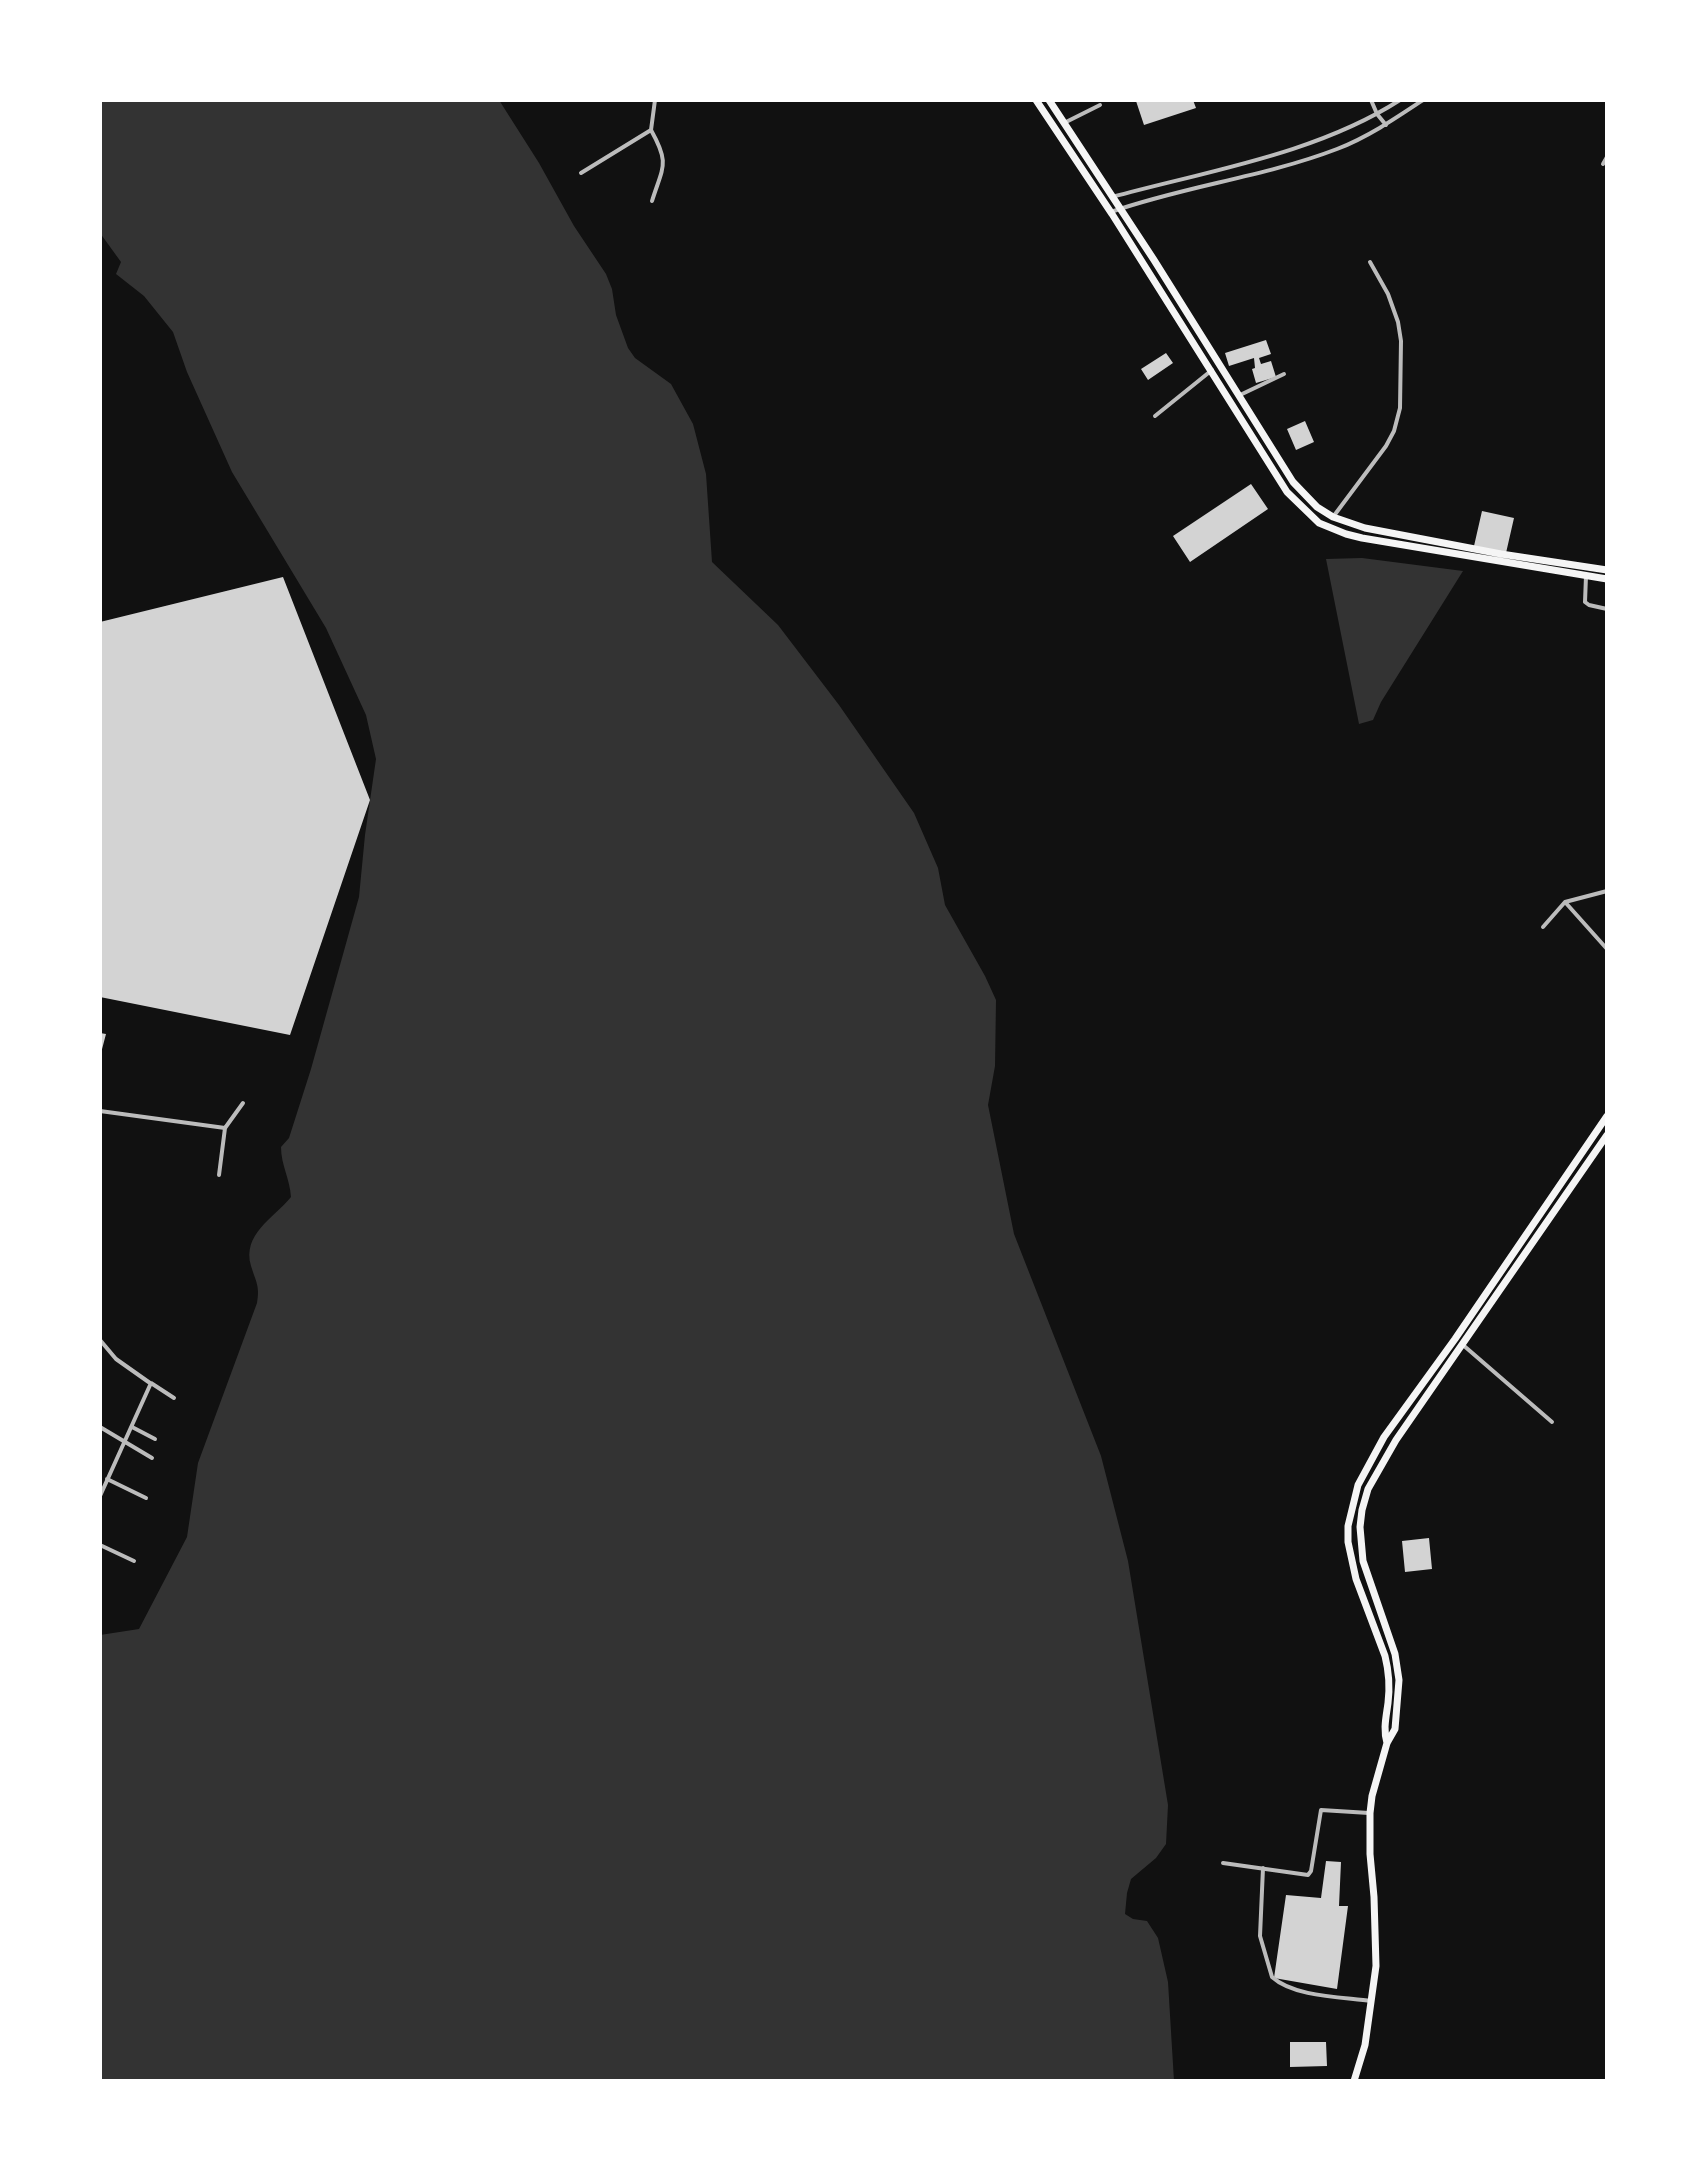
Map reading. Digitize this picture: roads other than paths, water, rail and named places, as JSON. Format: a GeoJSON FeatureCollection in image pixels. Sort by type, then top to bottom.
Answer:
{"type":"FeatureCollection","features":[{"type":"Feature","properties":{"kind":"highway"},"geometry":{"type":"LineString","coordinates":[[1036,100],[1212,370],[1281,484],[1319,523],[1362,538],[1607,579]]}},
{"type":"Feature","properties":{"kind":"highway"},"geometry":{"type":"LineString","coordinates":[[1049,100],[1293,482],[1317,507],[1333,517],[1365,528],[1607,570]]}},
{"type":"Feature","properties":{"kind":"highway"},"geometry":{"type":"LineString","coordinates":[[1387,1743],[1383,1730],[1388,1703],[1388,1669],[1356,1579],[1348,1542],[1352,1505],[1358,1485],[1384,1437],[1607,1116]]}},
{"type":"Feature","properties":{"kind":"highway"},"geometry":{"type":"LineString","coordinates":[[1354,2081],[1365,2045],[1376,1957],[1370,1813],[1387,1743],[1395,1729],[1398,1704],[1398,1668],[1363,1561],[1362,1510],[1368,1489],[1396,1440],[1607,1135]]}},
{"type":"Feature","properties":{"kind":"highway"},"geometry":{"type":"LineString","coordinates":[[1508,1261],[1517,1267]]}},
{"type":"Feature","properties":{"kind":"street"},"geometry":{"type":"LineString","coordinates":[[652,201],[664,161],[662,150],[651,130],[655,100]]}},
{"type":"Feature","properties":{"kind":"street"},"geometry":{"type":"LineString","coordinates":[[1371,100],[1386,125]]}},
{"type":"Feature","properties":{"kind":"street"},"geometry":{"type":"LineString","coordinates":[[1102,199],[1291,149],[1377,114],[1400,100]]}},
{"type":"Feature","properties":{"kind":"street"},"geometry":{"type":"LineString","coordinates":[[1111,212],[1339,148],[1386,125],[1423,100]]}},
{"type":"Feature","properties":{"kind":"street"},"geometry":{"type":"LineString","coordinates":[[1064,123],[1100,105]]}},
{"type":"Feature","properties":{"kind":"street"},"geometry":{"type":"LineString","coordinates":[[581,173],[651,130]]}},
{"type":"Feature","properties":{"kind":"street"},"geometry":{"type":"LineString","coordinates":[[1603,164],[1607,157]]}},
{"type":"Feature","properties":{"kind":"street"},"geometry":{"type":"LineString","coordinates":[[1333,517],[1386,446],[1400,408],[1401,341],[1398,322],[1388,294],[1370,262]]}},
{"type":"Feature","properties":{"kind":"street"},"geometry":{"type":"LineString","coordinates":[[1155,416],[1212,370]]}},
{"type":"Feature","properties":{"kind":"street"},"geometry":{"type":"LineString","coordinates":[[1240,395],[1284,374]]}},
{"type":"Feature","properties":{"kind":"street"},"geometry":{"type":"LineString","coordinates":[[1586,576],[1585,602],[1607,609]]}},
{"type":"Feature","properties":{"kind":"street"},"geometry":{"type":"LineString","coordinates":[[1543,927],[1565,902],[1607,891]]}},
{"type":"Feature","properties":{"kind":"street"},"geometry":{"type":"LineString","coordinates":[[1565,902],[1607,949]]}},
{"type":"Feature","properties":{"kind":"street"},"geometry":{"type":"LineString","coordinates":[[219,1175],[225,1128],[243,1103]]}},
{"type":"Feature","properties":{"kind":"street"},"geometry":{"type":"LineString","coordinates":[[100,1111],[225,1128]]}},
{"type":"Feature","properties":{"kind":"street"},"geometry":{"type":"LineString","coordinates":[[100,1340],[116,1359],[174,1398]]}},
{"type":"Feature","properties":{"kind":"street"},"geometry":{"type":"LineString","coordinates":[[1463,1345],[1552,1422]]}},
{"type":"Feature","properties":{"kind":"street"},"geometry":{"type":"LineString","coordinates":[[100,1496],[151,1383]]}},
{"type":"Feature","properties":{"kind":"street"},"geometry":{"type":"LineString","coordinates":[[100,1427],[152,1458]]}},
{"type":"Feature","properties":{"kind":"street"},"geometry":{"type":"LineString","coordinates":[[132,1427],[155,1439]]}},
{"type":"Feature","properties":{"kind":"street"},"geometry":{"type":"LineString","coordinates":[[107,1479],[146,1498]]}},
{"type":"Feature","properties":{"kind":"street"},"geometry":{"type":"LineString","coordinates":[[100,1545],[134,1561]]}},
{"type":"Feature","properties":{"kind":"street"},"geometry":{"type":"LineString","coordinates":[[1223,1863],[1308,1875],[1321,1810],[1370,1813]]}},
{"type":"Feature","properties":{"kind":"street"},"geometry":{"type":"LineString","coordinates":[[1263,1868],[1260,1936],[1272,1977],[1306,1993],[1371,2001]]}}]}
